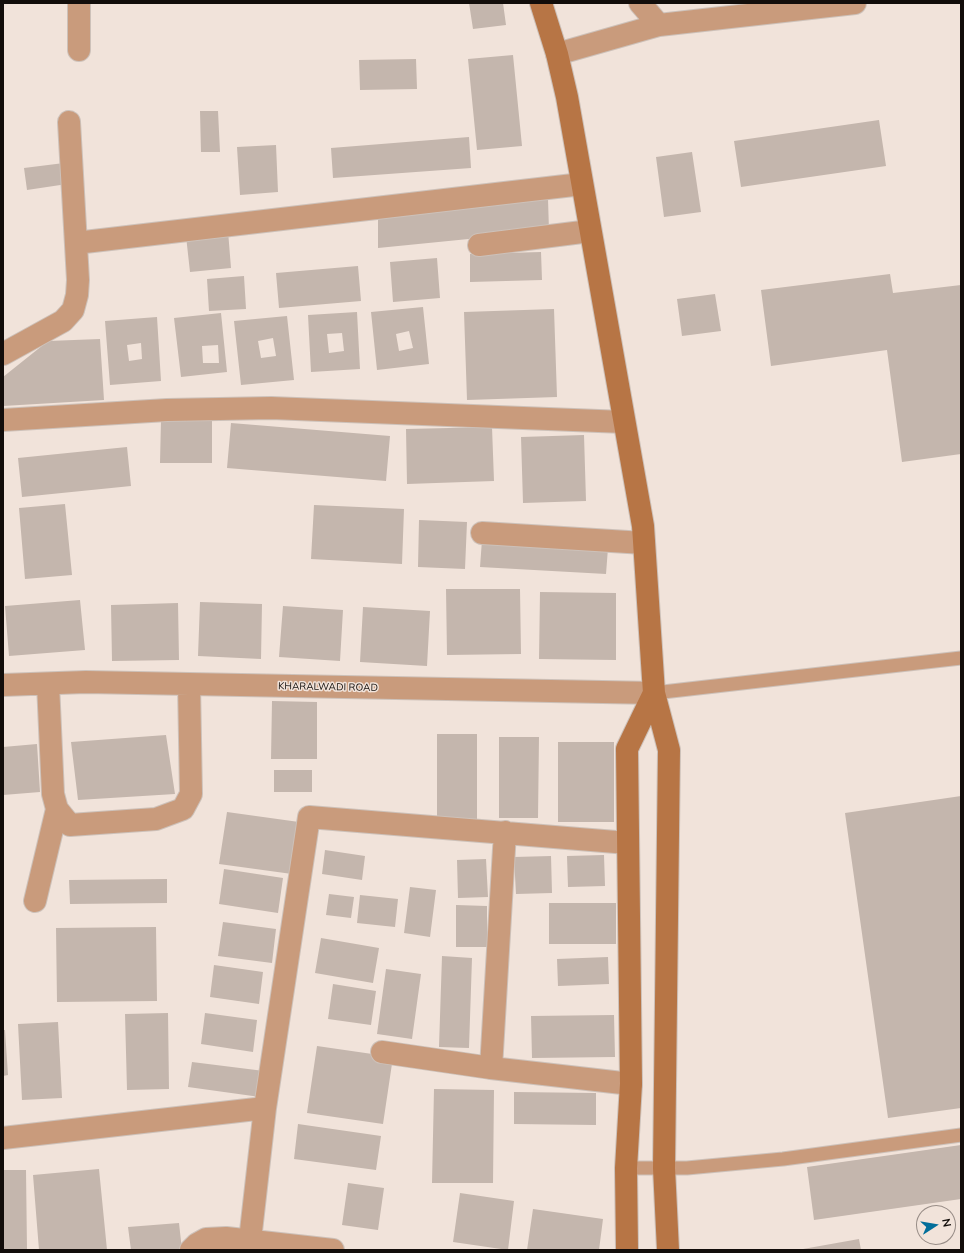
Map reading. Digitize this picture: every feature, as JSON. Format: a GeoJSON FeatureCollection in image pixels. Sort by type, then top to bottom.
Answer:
{"type":"FeatureCollection","features":[{"type":"Feature","properties":{"kind":"street"},"geometry":{"type":"LineString","coordinates":[[79,3],[79,50]]}},
{"type":"Feature","properties":{"kind":"street"},"geometry":{"type":"LineString","coordinates":[[541,3],[557,54],[567,97],[643,526],[654,693],[669,750],[664,1168],[668,1250]]}},
{"type":"Feature","properties":{"kind":"street"},"geometry":{"type":"LineString","coordinates":[[640,3],[659,25]]}},
{"type":"Feature","properties":{"kind":"street"},"geometry":{"type":"LineString","coordinates":[[557,54],[659,25],[855,3]]}},
{"type":"Feature","properties":{"kind":"street"},"geometry":{"type":"LineString","coordinates":[[3,354],[62,321],[73,310],[77,295],[78,280],[69,122]]}},
{"type":"Feature","properties":{"kind":"street"},"geometry":{"type":"LineString","coordinates":[[76,243],[582,184]]}},
{"type":"Feature","properties":{"kind":"street"},"geometry":{"type":"LineString","coordinates":[[479,245],[590,231]]}},
{"type":"Feature","properties":{"kind":"street"},"geometry":{"type":"LineString","coordinates":[[3,420],[167,410],[270,408],[624,422]]}},
{"type":"Feature","properties":{"kind":"street"},"geometry":{"type":"LineString","coordinates":[[482,533],[644,543]]}},
{"type":"Feature","properties":{"kind":"street","name":"KHARALWADI ROAD"},"geometry":{"type":"LineString","coordinates":[[3,685],[86,682],[654,693]]}},
{"type":"Feature","properties":{"kind":"street"},"geometry":{"type":"LineString","coordinates":[[48,684],[53,794],[57,809],[70,825],[156,819],[183,809],[191,794],[189,684]]}},
{"type":"Feature","properties":{"kind":"street"},"geometry":{"type":"LineString","coordinates":[[626,1250],[626,1168],[631,1084],[627,749],[654,693]]}},
{"type":"Feature","properties":{"kind":"street"},"geometry":{"type":"LineString","coordinates":[[35,901],[57,809]]}},
{"type":"Feature","properties":{"kind":"street"},"geometry":{"type":"LineString","coordinates":[[250,1240],[265,1108],[309,817],[628,843]]}},
{"type":"Feature","properties":{"kind":"street"},"geometry":{"type":"LineString","coordinates":[[491,1068],[505,832]]}},
{"type":"Feature","properties":{"kind":"street"},"geometry":{"type":"LineString","coordinates":[[382,1052],[491,1068],[631,1084]]}},
{"type":"Feature","properties":{"kind":"street"},"geometry":{"type":"LineString","coordinates":[[3,1120],[12,1137],[265,1108]]}},
{"type":"Feature","properties":{"kind":"street"},"geometry":{"type":"LineString","coordinates":[[191,1250],[197,1244],[206,1239],[226,1238],[333,1250]]}},
{"type":"Feature","properties":{"kind":"lane"},"geometry":{"type":"LineString","coordinates":[[654,693],[961,658]]}},
{"type":"Feature","properties":{"kind":"lane"},"geometry":{"type":"LineString","coordinates":[[626,1168],[687,1168],[783,1159],[961,1135]]}},
{"type":"Feature","properties":{"kind":"building"},"geometry":{"type":"Polygon","coordinates":[[[469,3],[503,3],[506,25],[473,29],[469,3]]]}},
{"type":"Feature","properties":{"kind":"building"},"geometry":{"type":"Polygon","coordinates":[[[513,55],[522,146],[477,150],[468,59],[513,55]]]}},
{"type":"Feature","properties":{"kind":"building"},"geometry":{"type":"Polygon","coordinates":[[[416,59],[417,89],[360,90],[359,60],[416,59]]]}},
{"type":"Feature","properties":{"kind":"building"},"geometry":{"type":"Polygon","coordinates":[[[200,111],[218,111],[220,152],[201,152],[200,111]]]}},
{"type":"Feature","properties":{"kind":"building"},"geometry":{"type":"Polygon","coordinates":[[[879,120],[886,166],[741,187],[734,141],[879,120]]]}},
{"type":"Feature","properties":{"kind":"building"},"geometry":{"type":"Polygon","coordinates":[[[469,137],[471,168],[333,178],[331,148],[469,137]]]}},
{"type":"Feature","properties":{"kind":"building"},"geometry":{"type":"Polygon","coordinates":[[[276,145],[278,192],[240,195],[237,147],[276,145]]]}},
{"type":"Feature","properties":{"kind":"building"},"geometry":{"type":"Polygon","coordinates":[[[692,152],[701,212],[664,217],[656,157],[692,152]]]}},
{"type":"Feature","properties":{"kind":"building"},"geometry":{"type":"Polygon","coordinates":[[[64,163],[67,184],[27,190],[24,168],[64,163]]]}},
{"type":"Feature","properties":{"kind":"building"},"geometry":{"type":"Polygon","coordinates":[[[548,199],[549,231],[378,248],[378,214],[548,199]]]}},
{"type":"Feature","properties":{"kind":"building"},"geometry":{"type":"Polygon","coordinates":[[[228,231],[231,268],[190,272],[186,236],[228,231]]]}},
{"type":"Feature","properties":{"kind":"building"},"geometry":{"type":"Polygon","coordinates":[[[541,252],[542,280],[470,282],[470,254],[541,252]]]}},
{"type":"Feature","properties":{"kind":"building"},"geometry":{"type":"Polygon","coordinates":[[[437,258],[440,298],[393,302],[390,262],[437,258]]]}},
{"type":"Feature","properties":{"kind":"building"},"geometry":{"type":"Polygon","coordinates":[[[358,266],[361,301],[279,308],[276,273],[358,266]]]}},
{"type":"Feature","properties":{"kind":"building"},"geometry":{"type":"Polygon","coordinates":[[[890,274],[893,293],[961,285],[961,454],[902,462],[887,350],[771,366],[761,290],[890,274]]]}},
{"type":"Feature","properties":{"kind":"building"},"geometry":{"type":"Polygon","coordinates":[[[244,276],[246,309],[209,311],[207,279],[244,276]]]}},
{"type":"Feature","properties":{"kind":"building"},"geometry":{"type":"Polygon","coordinates":[[[715,294],[721,331],[682,336],[677,299],[715,294]]]}},
{"type":"Feature","properties":{"kind":"building"},"geometry":{"type":"Polygon","coordinates":[[[423,307],[429,364],[377,370],[371,312],[423,307]],[[409,331],[396,334],[399,351],[413,348],[409,331]]]}},
{"type":"Feature","properties":{"kind":"building"},"geometry":{"type":"Polygon","coordinates":[[[554,309],[557,397],[467,400],[464,312],[554,309]]]}},
{"type":"Feature","properties":{"kind":"building"},"geometry":{"type":"Polygon","coordinates":[[[357,312],[360,369],[311,372],[308,315],[357,312]],[[342,333],[327,334],[329,353],[344,351],[342,333]]]}},
{"type":"Feature","properties":{"kind":"building"},"geometry":{"type":"Polygon","coordinates":[[[221,313],[227,372],[181,377],[174,318],[221,313]],[[218,345],[202,346],[203,363],[219,363],[218,345]]]}},
{"type":"Feature","properties":{"kind":"building"},"geometry":{"type":"Polygon","coordinates":[[[287,316],[294,380],[241,385],[234,321],[287,316]],[[273,338],[258,341],[261,358],[276,356],[273,338]]]}},
{"type":"Feature","properties":{"kind":"building"},"geometry":{"type":"Polygon","coordinates":[[[157,317],[161,381],[110,385],[105,321],[157,317]],[[141,343],[127,345],[129,361],[142,359],[141,343]]]}},
{"type":"Feature","properties":{"kind":"building"},"geometry":{"type":"Polygon","coordinates":[[[100,339],[104,400],[3,406],[3,377],[48,341],[100,339]]]}},
{"type":"Feature","properties":{"kind":"building"},"geometry":{"type":"Polygon","coordinates":[[[161,420],[212,421],[212,463],[160,463],[161,420]]]}},
{"type":"Feature","properties":{"kind":"building"},"geometry":{"type":"Polygon","coordinates":[[[231,423],[390,436],[386,481],[227,468],[231,423]]]}},
{"type":"Feature","properties":{"kind":"building"},"geometry":{"type":"Polygon","coordinates":[[[492,427],[494,481],[407,484],[406,429],[492,427]]]}},
{"type":"Feature","properties":{"kind":"building"},"geometry":{"type":"Polygon","coordinates":[[[584,435],[586,501],[523,503],[521,437],[584,435]]]}},
{"type":"Feature","properties":{"kind":"building"},"geometry":{"type":"Polygon","coordinates":[[[127,447],[131,486],[22,497],[18,458],[127,447]]]}},
{"type":"Feature","properties":{"kind":"building"},"geometry":{"type":"Polygon","coordinates":[[[65,504],[72,575],[25,579],[19,508],[65,504]]]}},
{"type":"Feature","properties":{"kind":"building"},"geometry":{"type":"Polygon","coordinates":[[[314,505],[404,509],[402,564],[311,559],[314,505]]]}},
{"type":"Feature","properties":{"kind":"building"},"geometry":{"type":"Polygon","coordinates":[[[419,520],[467,522],[465,569],[418,567],[419,520]]]}},
{"type":"Feature","properties":{"kind":"building"},"geometry":{"type":"Polygon","coordinates":[[[482,540],[608,548],[606,574],[480,567],[482,540]]]}},
{"type":"Feature","properties":{"kind":"building"},"geometry":{"type":"Polygon","coordinates":[[[446,589],[520,589],[521,654],[447,655],[446,589]]]}},
{"type":"Feature","properties":{"kind":"building"},"geometry":{"type":"Polygon","coordinates":[[[540,592],[616,593],[616,660],[539,659],[540,592]]]}},
{"type":"Feature","properties":{"kind":"building"},"geometry":{"type":"Polygon","coordinates":[[[80,600],[85,650],[9,656],[5,606],[80,600]]]}},
{"type":"Feature","properties":{"kind":"building"},"geometry":{"type":"Polygon","coordinates":[[[200,602],[262,604],[261,659],[198,656],[200,602]]]}},
{"type":"Feature","properties":{"kind":"building"},"geometry":{"type":"Polygon","coordinates":[[[178,603],[179,660],[112,661],[111,605],[178,603]]]}},
{"type":"Feature","properties":{"kind":"building"},"geometry":{"type":"Polygon","coordinates":[[[283,606],[343,610],[340,661],[279,657],[283,606]]]}},
{"type":"Feature","properties":{"kind":"building"},"geometry":{"type":"Polygon","coordinates":[[[363,607],[430,611],[427,666],[360,662],[363,607]]]}},
{"type":"Feature","properties":{"kind":"building"},"geometry":{"type":"Polygon","coordinates":[[[272,701],[317,702],[317,759],[271,759],[272,701]]]}},
{"type":"Feature","properties":{"kind":"building"},"geometry":{"type":"Polygon","coordinates":[[[437,734],[477,734],[477,821],[437,821],[437,734]]]}},
{"type":"Feature","properties":{"kind":"building"},"geometry":{"type":"Polygon","coordinates":[[[166,735],[175,794],[78,800],[71,742],[166,735]]]}},
{"type":"Feature","properties":{"kind":"building"},"geometry":{"type":"Polygon","coordinates":[[[499,737],[539,737],[538,818],[499,818],[499,737]]]}},
{"type":"Feature","properties":{"kind":"building"},"geometry":{"type":"Polygon","coordinates":[[[558,742],[614,742],[614,822],[558,822],[558,742]]]}},
{"type":"Feature","properties":{"kind":"building"},"geometry":{"type":"Polygon","coordinates":[[[37,744],[40,792],[3,795],[3,747],[37,744]]]}},
{"type":"Feature","properties":{"kind":"building"},"geometry":{"type":"Polygon","coordinates":[[[274,770],[312,770],[312,792],[274,792],[274,770]]]}},
{"type":"Feature","properties":{"kind":"building"},"geometry":{"type":"Polygon","coordinates":[[[961,796],[961,1108],[888,1118],[845,813],[961,796]]]}},
{"type":"Feature","properties":{"kind":"building"},"geometry":{"type":"Polygon","coordinates":[[[227,812],[299,822],[292,874],[219,864],[227,812]]]}},
{"type":"Feature","properties":{"kind":"building"},"geometry":{"type":"Polygon","coordinates":[[[325,850],[365,856],[362,880],[322,874],[325,850]]]}},
{"type":"Feature","properties":{"kind":"building"},"geometry":{"type":"Polygon","coordinates":[[[604,855],[605,886],[568,887],[567,856],[604,855]]]}},
{"type":"Feature","properties":{"kind":"building"},"geometry":{"type":"Polygon","coordinates":[[[551,856],[552,893],[516,894],[514,857],[551,856]]]}},
{"type":"Feature","properties":{"kind":"building"},"geometry":{"type":"Polygon","coordinates":[[[486,859],[488,897],[458,898],[457,860],[486,859]]]}},
{"type":"Feature","properties":{"kind":"building"},"geometry":{"type":"Polygon","coordinates":[[[224,869],[283,878],[278,913],[219,904],[224,869]]]}},
{"type":"Feature","properties":{"kind":"building"},"geometry":{"type":"Polygon","coordinates":[[[167,879],[167,903],[70,904],[69,880],[167,879]]]}},
{"type":"Feature","properties":{"kind":"building"},"geometry":{"type":"Polygon","coordinates":[[[410,887],[436,890],[430,937],[404,933],[410,887]]]}},
{"type":"Feature","properties":{"kind":"building"},"geometry":{"type":"Polygon","coordinates":[[[329,894],[354,897],[351,918],[326,915],[329,894]]]}},
{"type":"Feature","properties":{"kind":"building"},"geometry":{"type":"Polygon","coordinates":[[[360,895],[398,899],[395,927],[357,923],[360,895]]]}},
{"type":"Feature","properties":{"kind":"building"},"geometry":{"type":"Polygon","coordinates":[[[549,903],[616,903],[616,944],[549,944],[549,903]]]}},
{"type":"Feature","properties":{"kind":"building"},"geometry":{"type":"Polygon","coordinates":[[[456,905],[487,906],[487,947],[456,947],[456,905]]]}},
{"type":"Feature","properties":{"kind":"building"},"geometry":{"type":"Polygon","coordinates":[[[223,922],[276,929],[272,963],[218,956],[223,922]]]}},
{"type":"Feature","properties":{"kind":"building"},"geometry":{"type":"Polygon","coordinates":[[[156,927],[157,1001],[57,1002],[56,928],[156,927]]]}},
{"type":"Feature","properties":{"kind":"building"},"geometry":{"type":"Polygon","coordinates":[[[321,938],[379,948],[373,983],[315,973],[321,938]]]}},
{"type":"Feature","properties":{"kind":"building"},"geometry":{"type":"Polygon","coordinates":[[[442,956],[472,958],[469,1048],[439,1047],[442,956]]]}},
{"type":"Feature","properties":{"kind":"building"},"geometry":{"type":"Polygon","coordinates":[[[608,957],[609,984],[558,986],[557,959],[608,957]]]}},
{"type":"Feature","properties":{"kind":"building"},"geometry":{"type":"Polygon","coordinates":[[[214,965],[263,972],[259,1004],[210,997],[214,965]]]}},
{"type":"Feature","properties":{"kind":"building"},"geometry":{"type":"Polygon","coordinates":[[[386,969],[421,974],[412,1039],[377,1034],[386,969]]]}},
{"type":"Feature","properties":{"kind":"building"},"geometry":{"type":"Polygon","coordinates":[[[333,984],[376,991],[371,1025],[328,1019],[333,984]]]}},
{"type":"Feature","properties":{"kind":"building"},"geometry":{"type":"Polygon","coordinates":[[[168,1013],[169,1089],[127,1090],[125,1014],[168,1013]]]}},
{"type":"Feature","properties":{"kind":"building"},"geometry":{"type":"Polygon","coordinates":[[[205,1013],[257,1020],[253,1052],[201,1044],[205,1013]]]}},
{"type":"Feature","properties":{"kind":"building"},"geometry":{"type":"Polygon","coordinates":[[[614,1015],[615,1057],[532,1058],[531,1016],[614,1015]]]}},
{"type":"Feature","properties":{"kind":"building"},"geometry":{"type":"Polygon","coordinates":[[[58,1022],[62,1098],[22,1100],[18,1024],[58,1022]]]}},
{"type":"Feature","properties":{"kind":"building"},"geometry":{"type":"Polygon","coordinates":[[[3,1030],[5,1030],[8,1075],[3,1076],[3,1030]]]}},
{"type":"Feature","properties":{"kind":"building"},"geometry":{"type":"Polygon","coordinates":[[[317,1046],[393,1057],[383,1124],[307,1113],[317,1046]]]}},
{"type":"Feature","properties":{"kind":"building"},"geometry":{"type":"Polygon","coordinates":[[[192,1062],[264,1071],[260,1097],[188,1087],[192,1062]]]}},
{"type":"Feature","properties":{"kind":"building"},"geometry":{"type":"Polygon","coordinates":[[[434,1089],[494,1090],[493,1183],[432,1183],[434,1089]]]}},
{"type":"Feature","properties":{"kind":"building"},"geometry":{"type":"Polygon","coordinates":[[[514,1092],[596,1093],[596,1125],[514,1124],[514,1092]]]}},
{"type":"Feature","properties":{"kind":"building"},"geometry":{"type":"Polygon","coordinates":[[[298,1124],[381,1136],[376,1170],[294,1159],[298,1124]]]}},
{"type":"Feature","properties":{"kind":"building"},"geometry":{"type":"Polygon","coordinates":[[[961,1145],[961,1199],[814,1220],[807,1167],[961,1145]]]}},
{"type":"Feature","properties":{"kind":"building"},"geometry":{"type":"Polygon","coordinates":[[[99,1169],[107,1250],[39,1250],[33,1175],[99,1169]]]}},
{"type":"Feature","properties":{"kind":"building"},"geometry":{"type":"Polygon","coordinates":[[[3,1170],[26,1170],[27,1250],[3,1250],[3,1170]]]}},
{"type":"Feature","properties":{"kind":"building"},"geometry":{"type":"Polygon","coordinates":[[[348,1183],[384,1188],[378,1230],[342,1225],[348,1183]]]}},
{"type":"Feature","properties":{"kind":"building"},"geometry":{"type":"Polygon","coordinates":[[[460,1193],[514,1201],[508,1250],[453,1242],[460,1193]]]}},
{"type":"Feature","properties":{"kind":"building"},"geometry":{"type":"Polygon","coordinates":[[[533,1209],[603,1219],[599,1250],[527,1250],[533,1209]]]}},
{"type":"Feature","properties":{"kind":"building"},"geometry":{"type":"Polygon","coordinates":[[[179,1223],[182,1250],[131,1250],[128,1227],[179,1223]]]}},
{"type":"Feature","properties":{"kind":"building"},"geometry":{"type":"Polygon","coordinates":[[[859,1239],[861,1250],[803,1250],[803,1249],[859,1239]]]}}]}
